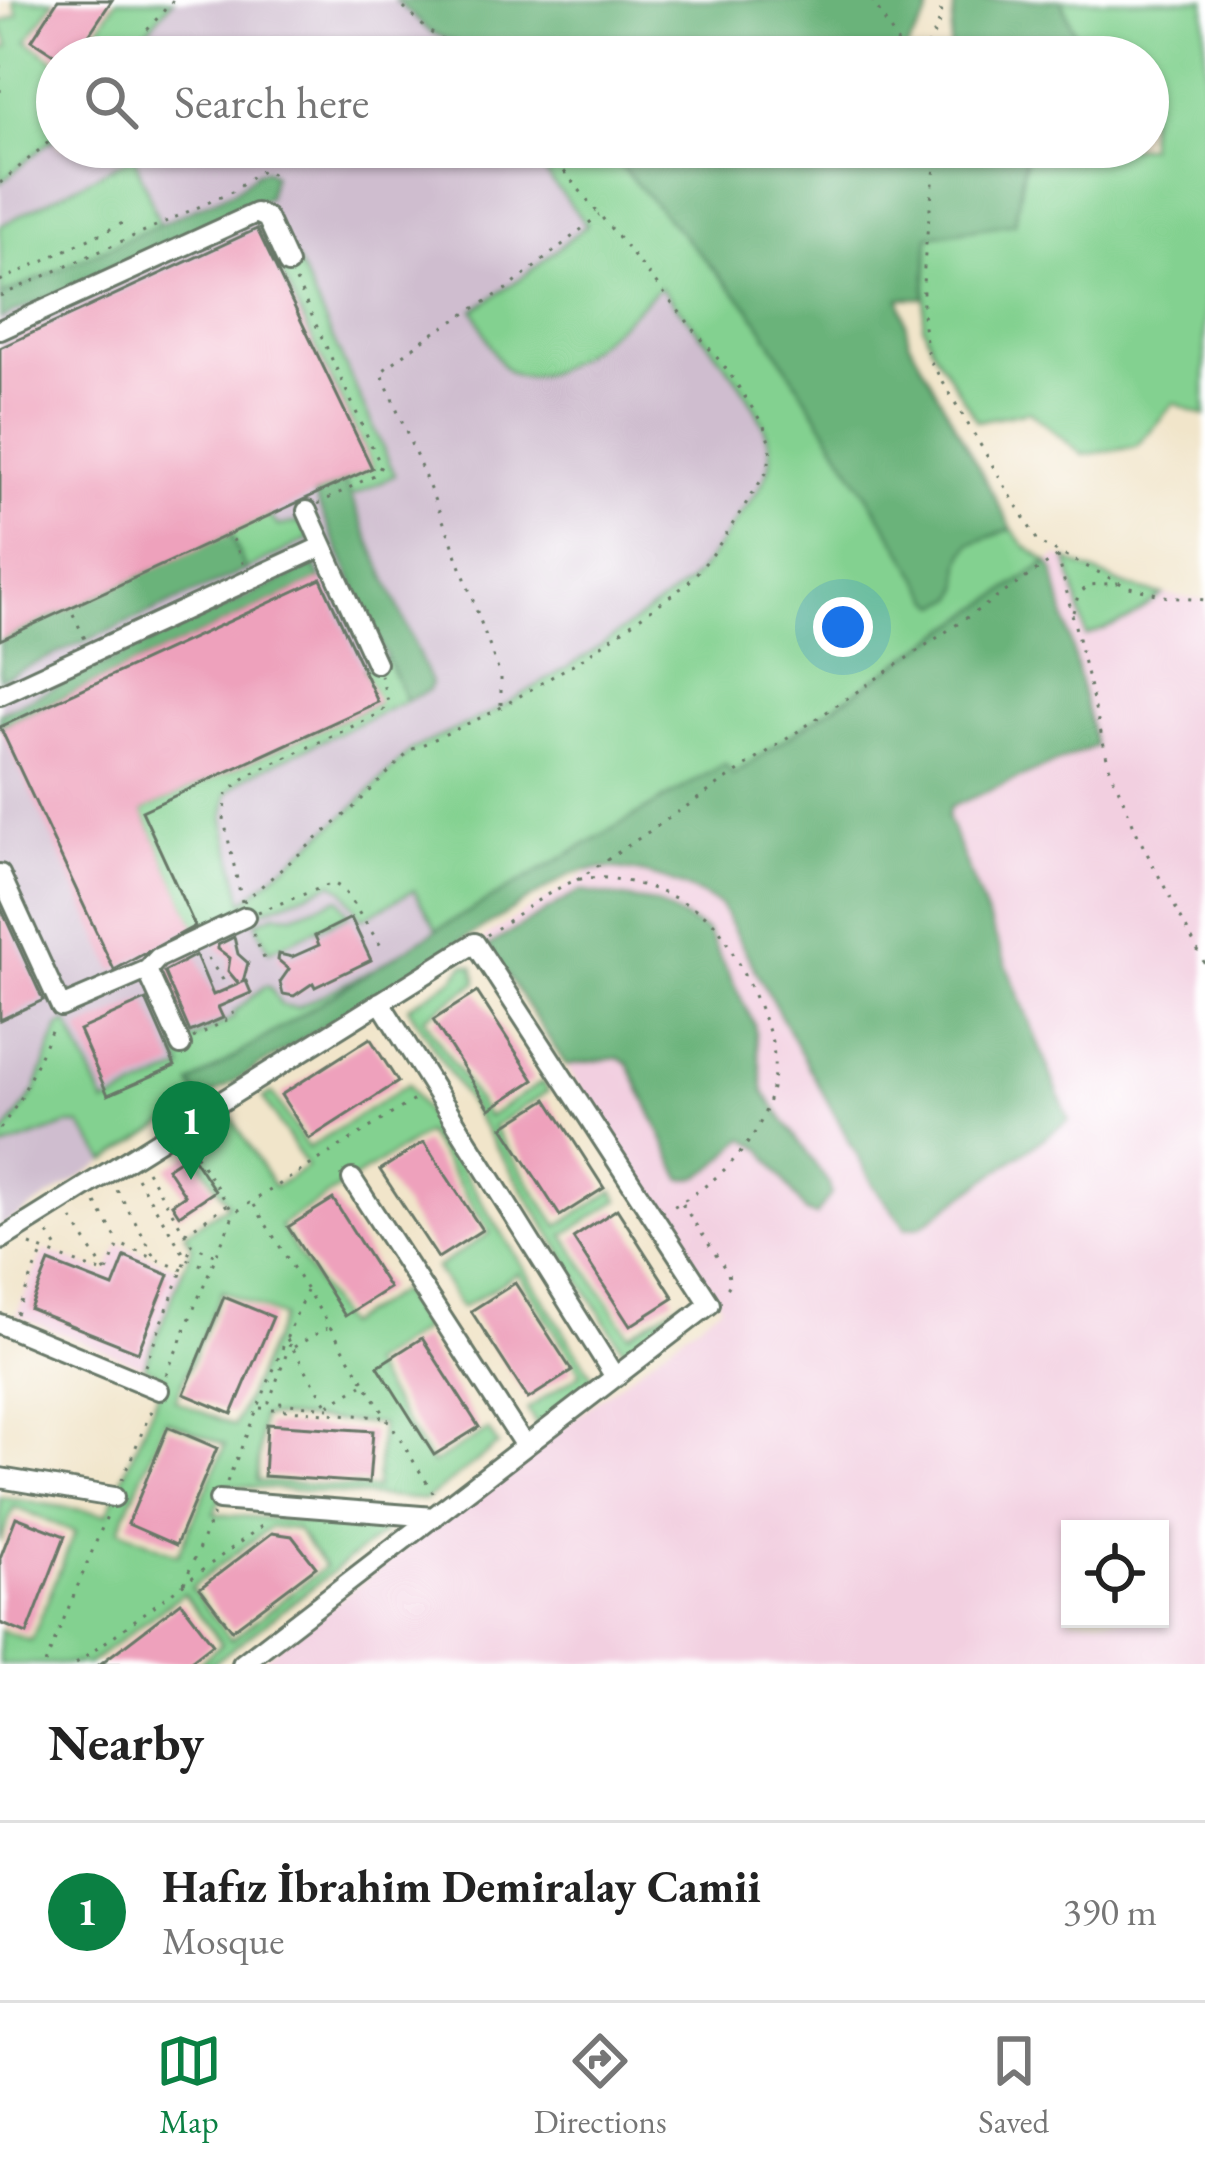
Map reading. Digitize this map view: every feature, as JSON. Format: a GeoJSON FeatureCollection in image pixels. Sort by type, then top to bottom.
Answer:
{"type":"FeatureCollection","features":[{"type":"Feature","properties":{"kind":"street"},"geometry":{"type":"LineString","coordinates":[[0,330],[256,213],[267,218],[288,264]]}},
{"type":"Feature","properties":{"kind":"street"},"geometry":{"type":"LineString","coordinates":[[307,511],[376,663]]}},
{"type":"Feature","properties":{"kind":"street"},"geometry":{"type":"LineString","coordinates":[[0,695],[323,547]]}},
{"type":"Feature","properties":{"kind":"street"},"geometry":{"type":"LineString","coordinates":[[0,874],[61,1007],[148,970],[158,958],[196,941],[244,910]]}},
{"type":"Feature","properties":{"kind":"street"},"geometry":{"type":"LineString","coordinates":[[0,1240],[475,943],[710,1304],[242,1664]]}},
{"type":"Feature","properties":{"kind":"street"},"geometry":{"type":"LineString","coordinates":[[148,970],[181,1045]]}},
{"type":"Feature","properties":{"kind":"street"},"geometry":{"type":"LineString","coordinates":[[380,1002],[615,1377]]}},
{"type":"Feature","properties":{"kind":"street"},"geometry":{"type":"LineString","coordinates":[[352,1179],[525,1446]]}},
{"type":"Feature","properties":{"kind":"street"},"geometry":{"type":"LineString","coordinates":[[8,1319],[159,1390]]}},
{"type":"Feature","properties":{"kind":"street"},"geometry":{"type":"LineString","coordinates":[[0,1478],[114,1497]]}},
{"type":"Feature","properties":{"kind":"street"},"geometry":{"type":"LineString","coordinates":[[220,1500],[434,1516]]}},
{"type":"Feature","properties":{"kind":"path"},"geometry":{"type":"LineString","coordinates":[[142,36],[172,0]]}},
{"type":"Feature","properties":{"kind":"path"},"geometry":{"type":"LineString","coordinates":[[394,0],[436,36]]}},
{"type":"Feature","properties":{"kind":"path"},"geometry":{"type":"LineString","coordinates":[[872,0],[893,36]]}},
{"type":"Feature","properties":{"kind":"path"},"geometry":{"type":"LineString","coordinates":[[933,36],[943,0]]}},
{"type":"Feature","properties":{"kind":"path"},"geometry":{"type":"LineString","coordinates":[[0,52],[0,98]]}},
{"type":"Feature","properties":{"kind":"path"},"geometry":{"type":"LineString","coordinates":[[0,183],[36,153]]}},
{"type":"Feature","properties":{"kind":"path"},"geometry":{"type":"LineString","coordinates":[[244,910],[411,750],[501,707],[585,657],[687,584],[764,480],[771,459],[764,426],[728,371],[562,168]]}},
{"type":"Feature","properties":{"kind":"path"},"geometry":{"type":"LineString","coordinates":[[935,168],[924,298],[928,354],[1023,522],[1039,543],[1058,556],[1122,584],[1168,597],[1205,600]]}},
{"type":"Feature","properties":{"kind":"path"},"geometry":{"type":"LineString","coordinates":[[0,296],[234,191],[258,172],[273,175]]}},
{"type":"Feature","properties":{"kind":"path"},"geometry":{"type":"LineString","coordinates":[[501,707],[501,678],[381,372],[524,276],[600,214]]}},
{"type":"Feature","properties":{"kind":"path"},"geometry":{"type":"LineString","coordinates":[[0,281],[123,224]]}},
{"type":"Feature","properties":{"kind":"path"},"geometry":{"type":"LineString","coordinates":[[288,264],[381,466],[376,474],[307,511]]}},
{"type":"Feature","properties":{"kind":"path"},"geometry":{"type":"LineString","coordinates":[[232,539],[250,580]]}},
{"type":"Feature","properties":{"kind":"path"},"geometry":{"type":"LineString","coordinates":[[1058,556],[1109,766],[1139,838],[1205,964]]}},
{"type":"Feature","properties":{"kind":"path"},"geometry":{"type":"LineString","coordinates":[[475,943],[575,881],[1058,556]]}},
{"type":"Feature","properties":{"kind":"path"},"geometry":{"type":"LineString","coordinates":[[1073,614],[1078,596],[1088,585],[1122,584]]}},
{"type":"Feature","properties":{"kind":"path"},"geometry":{"type":"LineString","coordinates":[[73,614],[91,653]]}},
{"type":"Feature","properties":{"kind":"path"},"geometry":{"type":"LineString","coordinates":[[267,965],[244,910],[224,820],[227,793],[247,776],[385,710],[387,692],[376,663]]}},
{"type":"Feature","properties":{"kind":"path"},"geometry":{"type":"LineString","coordinates":[[575,881],[596,878],[647,888],[708,916],[724,936],[769,1032],[773,1062],[759,1127],[722,1173],[653,1217]]}},
{"type":"Feature","properties":{"kind":"path"},"geometry":{"type":"LineString","coordinates":[[244,910],[333,883],[343,890],[381,946]]}},
{"type":"Feature","properties":{"kind":"path"},"geometry":{"type":"LineString","coordinates":[[181,1045],[234,1016],[223,980],[196,941]]}},
{"type":"Feature","properties":{"kind":"path"},"geometry":{"type":"LineString","coordinates":[[0,1129],[20,1100],[61,1007]]}},
{"type":"Feature","properties":{"kind":"path"},"geometry":{"type":"LineString","coordinates":[[45,1664],[234,1214],[417,1098]]}},
{"type":"Feature","properties":{"kind":"path"},"geometry":{"type":"LineString","coordinates":[[189,1144],[234,1214]]}},
{"type":"Feature","properties":{"kind":"path"},"geometry":{"type":"LineString","coordinates":[[147,1171],[192,1245],[216,1256]]}},
{"type":"Feature","properties":{"kind":"path"},"geometry":{"type":"LineString","coordinates":[[137,1178],[188,1259],[211,1269]]}},
{"type":"Feature","properties":{"kind":"path"},"geometry":{"type":"LineString","coordinates":[[117,1190],[156,1258]]}},
{"type":"Feature","properties":{"kind":"path"},"geometry":{"type":"LineString","coordinates":[[252,1202],[434,1494]]}},
{"type":"Feature","properties":{"kind":"path"},"geometry":{"type":"LineString","coordinates":[[681,1202],[729,1277],[728,1288],[710,1304]]}},
{"type":"Feature","properties":{"kind":"path"},"geometry":{"type":"LineString","coordinates":[[96,1204],[119,1244],[183,1270]]}},
{"type":"Feature","properties":{"kind":"path"},"geometry":{"type":"LineString","coordinates":[[184,1233],[228,1204]]}},
{"type":"Feature","properties":{"kind":"path"},"geometry":{"type":"LineString","coordinates":[[72,1219],[106,1274]]}},
{"type":"Feature","properties":{"kind":"path"},"geometry":{"type":"LineString","coordinates":[[48,1234],[63,1257]]}},
{"type":"Feature","properties":{"kind":"path"},"geometry":{"type":"LineString","coordinates":[[106,1274],[119,1244]]}},
{"type":"Feature","properties":{"kind":"path"},"geometry":{"type":"LineString","coordinates":[[30,1245],[106,1274]]}},
{"type":"Feature","properties":{"kind":"path"},"geometry":{"type":"LineString","coordinates":[[144,1367],[192,1245]]}},
{"type":"Feature","properties":{"kind":"path"},"geometry":{"type":"LineString","coordinates":[[8,1319],[44,1250]]}},
{"type":"Feature","properties":{"kind":"path"},"geometry":{"type":"LineString","coordinates":[[307,1290],[269,1402],[386,1417]]}},
{"type":"Feature","properties":{"kind":"path"},"geometry":{"type":"LineString","coordinates":[[184,1583],[290,1344],[329,1326]]}},
{"type":"Feature","properties":{"kind":"path"},"geometry":{"type":"LineString","coordinates":[[290,1344],[330,1409]]}},
{"type":"Feature","properties":{"kind":"path"},"geometry":{"type":"LineString","coordinates":[[258,1408],[330,1409],[365,1383]]}},
{"type":"Feature","properties":{"kind":"path"},"geometry":{"type":"LineString","coordinates":[[76,1664],[272,1519]]}},
{"type":"Feature","properties":{"kind":"shaded area"},"geometry":{"type":"Polygon","coordinates":[[[144,0],[466,0],[501,36],[122,36],[144,0]]]}},
{"type":"Feature","properties":{"kind":"shaded area"},"geometry":{"type":"Polygon","coordinates":[[[36,138],[36,168],[618,168],[933,600],[593,869],[567,876],[0,1227],[0,170],[36,138]]]}},
{"type":"Feature","properties":{"kind":"shaded area"},"geometry":{"type":"Polygon","coordinates":[[[1058,556],[1146,592],[1205,600],[1205,1664],[256,1664],[721,1305],[483,938],[1058,556]]]}},
{"type":"Feature","properties":{"kind":"shaded area"},"geometry":{"type":"Polygon","coordinates":[[[119,1244],[183,1270],[144,1367],[16,1315],[44,1250],[106,1273],[119,1244]]]}},
{"type":"Feature","properties":{"kind":"green space"},"geometry":{"type":"Polygon","coordinates":[[[13,0],[54,0],[27,41],[36,47],[36,153],[0,183],[0,50],[9,46],[0,23],[18,15],[13,0]]]}},
{"type":"Feature","properties":{"kind":"green space"},"geometry":{"type":"Polygon","coordinates":[[[117,0],[173,0],[142,36],[93,36],[117,0]]]}},
{"type":"Feature","properties":{"kind":"green space"},"geometry":{"type":"Polygon","coordinates":[[[395,0],[930,0],[927,17],[915,36],[439,36],[395,0]]]}},
{"type":"Feature","properties":{"kind":"green space"},"geometry":{"type":"Polygon","coordinates":[[[955,0],[1061,0],[1076,36],[951,36],[955,0]]]}},
{"type":"Feature","properties":{"kind":"green space"},"geometry":{"type":"Polygon","coordinates":[[[1061,0],[1205,0],[1205,416],[1174,403],[1136,447],[1083,455],[1029,411],[977,421],[923,325],[929,236],[1004,168],[1169,168],[1169,36],[1076,36],[1061,0]]]}},
{"type":"Feature","properties":{"kind":"green space"},"geometry":{"type":"Polygon","coordinates":[[[111,168],[139,168],[160,225],[1,296],[0,226],[111,168]]]}},
{"type":"Feature","properties":{"kind":"green space"},"geometry":{"type":"Polygon","coordinates":[[[541,168],[622,168],[751,310],[937,604],[961,588],[958,565],[970,544],[1012,529],[1025,546],[1048,562],[732,775],[725,764],[437,930],[414,890],[362,919],[343,889],[333,883],[197,931],[142,811],[377,703],[363,669],[387,658],[406,701],[247,776],[227,793],[224,820],[243,902],[353,808],[411,750],[493,712],[585,657],[687,584],[765,478],[769,443],[761,420],[730,370],[660,287],[587,351],[563,365],[541,375],[521,376],[500,362],[474,310],[587,225],[541,168]]]}},
{"type":"Feature","properties":{"kind":"green space"},"geometry":{"type":"Polygon","coordinates":[[[622,168],[1024,168],[1015,223],[929,236],[924,298],[900,298],[909,341],[1012,529],[970,544],[961,562],[956,598],[940,605],[933,600],[751,310],[622,168]]]}},
{"type":"Feature","properties":{"kind":"green space"},"geometry":{"type":"Polygon","coordinates":[[[266,170],[273,175],[268,197],[0,319],[0,296],[234,191],[266,170]]]}},
{"type":"Feature","properties":{"kind":"green space"},"geometry":{"type":"Polygon","coordinates":[[[297,260],[395,475],[350,497],[344,481],[372,467],[279,268],[297,260]]]}},
{"type":"Feature","properties":{"kind":"green space"},"geometry":{"type":"Polygon","coordinates":[[[344,481],[431,683],[429,690],[406,701],[314,495],[344,481]]]}},
{"type":"Feature","properties":{"kind":"green space"},"geometry":{"type":"Polygon","coordinates":[[[269,515],[278,526],[300,522],[310,538],[246,570],[230,533],[269,515]]]}},
{"type":"Feature","properties":{"kind":"green space"},"geometry":{"type":"Polygon","coordinates":[[[230,533],[246,570],[0,679],[0,640],[230,533]]]}},
{"type":"Feature","properties":{"kind":"green space"},"geometry":{"type":"Polygon","coordinates":[[[1067,560],[1126,586],[1162,595],[1128,620],[1086,636],[1067,560]]]}},
{"type":"Feature","properties":{"kind":"green space"},"geometry":{"type":"Polygon","coordinates":[[[1048,562],[1095,746],[950,807],[947,817],[1069,1120],[921,1226],[906,1228],[875,1188],[720,905],[666,880],[625,870],[567,876],[201,1102],[191,1084],[437,930],[725,764],[733,775],[1048,562]]]}},
{"type":"Feature","properties":{"kind":"green space"},"geometry":{"type":"Polygon","coordinates":[[[315,565],[321,579],[0,727],[0,713],[315,565]]]}},
{"type":"Feature","properties":{"kind":"green space"},"geometry":{"type":"Polygon","coordinates":[[[580,891],[655,903],[707,931],[754,1024],[764,1092],[829,1184],[831,1194],[816,1216],[806,1212],[763,1150],[745,1138],[709,1171],[682,1179],[628,1063],[618,1058],[566,1065],[488,946],[580,891]]]}},
{"type":"Feature","properties":{"kind":"green space"},"geometry":{"type":"Polygon","coordinates":[[[339,898],[349,914],[269,951],[256,922],[339,898]]]}},
{"type":"Feature","properties":{"kind":"green space"},"geometry":{"type":"Polygon","coordinates":[[[465,964],[473,966],[477,982],[424,1018],[488,1117],[542,1082],[548,1091],[493,1127],[558,1226],[613,1191],[619,1200],[564,1235],[629,1334],[684,1300],[690,1310],[628,1357],[408,1007],[453,979],[465,964]]]}},
{"type":"Feature","properties":{"kind":"green space"},"geometry":{"type":"Polygon","coordinates":[[[376,968],[191,1084],[201,1102],[106,1161],[80,1125],[67,1125],[0,1149],[0,1141],[35,1091],[59,1027],[68,1023],[105,1104],[183,1069],[176,1051],[181,1045],[233,1018],[265,986],[281,1005],[297,1008],[376,968]]]}},
{"type":"Feature","properties":{"kind":"green space"},"geometry":{"type":"Polygon","coordinates":[[[408,1084],[596,1382],[537,1426],[527,1409],[581,1373],[518,1273],[461,1308],[436,1268],[490,1233],[426,1133],[280,1226],[344,1325],[400,1291],[424,1329],[369,1365],[432,1464],[488,1430],[498,1445],[426,1500],[226,1485],[214,1514],[390,1528],[212,1664],[197,1664],[222,1644],[183,1593],[89,1664],[0,1664],[0,1630],[31,1641],[75,1532],[14,1507],[0,1542],[0,1497],[107,1514],[165,1377],[144,1367],[192,1246],[185,1233],[228,1204],[189,1145],[232,1118],[274,1187],[307,1167],[263,1098],[272,1093],[308,1148],[408,1084]],[[222,1291],[175,1400],[234,1426],[282,1317],[222,1291]],[[262,1416],[257,1481],[376,1489],[381,1424],[262,1416]],[[166,1420],[119,1529],[178,1555],[225,1445],[166,1420]],[[270,1527],[191,1588],[231,1640],[325,1567],[296,1529],[270,1527]]]}},
{"type":"Feature","properties":{"kind":"building"},"geometry":{"type":"Polygon","coordinates":[[[58,0],[112,0],[88,36],[36,36],[36,43],[32,40],[58,0]]]}},
{"type":"Feature","properties":{"kind":"building"},"geometry":{"type":"Polygon","coordinates":[[[257,229],[372,468],[0,640],[0,348],[257,229]]]}},
{"type":"Feature","properties":{"kind":"building"},"geometry":{"type":"Polygon","coordinates":[[[321,579],[378,702],[142,811],[195,926],[114,970],[0,727],[321,579]]]}},
{"type":"Feature","properties":{"kind":"building"},"geometry":{"type":"Polygon","coordinates":[[[0,906],[43,1000],[0,1020],[0,906]]]}},
{"type":"Feature","properties":{"kind":"building"},"geometry":{"type":"Polygon","coordinates":[[[351,918],[371,960],[315,987],[313,983],[294,996],[283,994],[280,982],[289,969],[278,960],[279,954],[292,957],[319,945],[315,936],[351,918]]]}},
{"type":"Feature","properties":{"kind":"building"},"geometry":{"type":"Polygon","coordinates":[[[234,937],[238,954],[248,963],[243,982],[251,993],[218,1007],[223,1018],[190,1032],[164,972],[196,955],[213,995],[239,984],[228,971],[230,958],[218,949],[234,937]]]}},
{"type":"Feature","properties":{"kind":"building"},"geometry":{"type":"Polygon","coordinates":[[[477,992],[534,1080],[490,1109],[433,1020],[477,992]]]}},
{"type":"Feature","properties":{"kind":"building"},"geometry":{"type":"Polygon","coordinates":[[[146,1000],[175,1066],[108,1095],[79,1030],[146,1000]]]}},
{"type":"Feature","properties":{"kind":"building"},"geometry":{"type":"Polygon","coordinates":[[[370,1038],[398,1082],[309,1139],[281,1095],[370,1038]]]}},
{"type":"Feature","properties":{"kind":"building"},"geometry":{"type":"Polygon","coordinates":[[[547,1099],[604,1188],[560,1216],[503,1127],[547,1099]]]}},
{"type":"Feature","properties":{"kind":"building"},"geometry":{"type":"Polygon","coordinates":[[[424,1142],[482,1230],[438,1258],[380,1170],[424,1142]]]}},
{"type":"Feature","properties":{"kind":"building"},"geometry":{"type":"Polygon","coordinates":[[[190,1153],[215,1191],[179,1215],[172,1204],[185,1195],[167,1168],[190,1153]]]}},
{"type":"Feature","properties":{"kind":"building"},"geometry":{"type":"Polygon","coordinates":[[[333,1199],[389,1288],[345,1316],[288,1227],[333,1199]]]}},
{"type":"Feature","properties":{"kind":"building"},"geometry":{"type":"Polygon","coordinates":[[[617,1209],[674,1298],[630,1326],[573,1238],[617,1209]]]}},
{"type":"Feature","properties":{"kind":"building"},"geometry":{"type":"Polygon","coordinates":[[[125,1257],[169,1275],[138,1352],[30,1309],[49,1262],[113,1287],[125,1257]]]}},
{"type":"Feature","properties":{"kind":"building"},"geometry":{"type":"Polygon","coordinates":[[[515,1283],[572,1371],[528,1399],[471,1311],[515,1283]]]}},
{"type":"Feature","properties":{"kind":"building"},"geometry":{"type":"Polygon","coordinates":[[[224,1297],[273,1317],[232,1414],[184,1394],[224,1297]]]}},
{"type":"Feature","properties":{"kind":"building"},"geometry":{"type":"Polygon","coordinates":[[[422,1338],[479,1427],[434,1455],[378,1366],[422,1338]]]}},
{"type":"Feature","properties":{"kind":"building"},"geometry":{"type":"Polygon","coordinates":[[[267,1424],[373,1431],[369,1483],[264,1476],[267,1424]]]}},
{"type":"Feature","properties":{"kind":"building"},"geometry":{"type":"Polygon","coordinates":[[[168,1427],[217,1448],[176,1545],[128,1524],[168,1427]]]}},
{"type":"Feature","properties":{"kind":"building"},"geometry":{"type":"Polygon","coordinates":[[[16,1517],[65,1536],[27,1634],[0,1623],[0,1558],[16,1517]]]}},
{"type":"Feature","properties":{"kind":"building"},"geometry":{"type":"Polygon","coordinates":[[[272,1533],[292,1536],[316,1567],[232,1630],[200,1588],[272,1533]]]}},
{"type":"Feature","properties":{"kind":"building"},"geometry":{"type":"Polygon","coordinates":[[[181,1602],[213,1644],[187,1664],[100,1664],[181,1602]]]}},
{"type":"Feature","properties":{"kind":"place","name":"Hafız İbrahim Demiralay Camii"},"geometry":{"type":"Point","coordinates":[191,1180]}}]}
